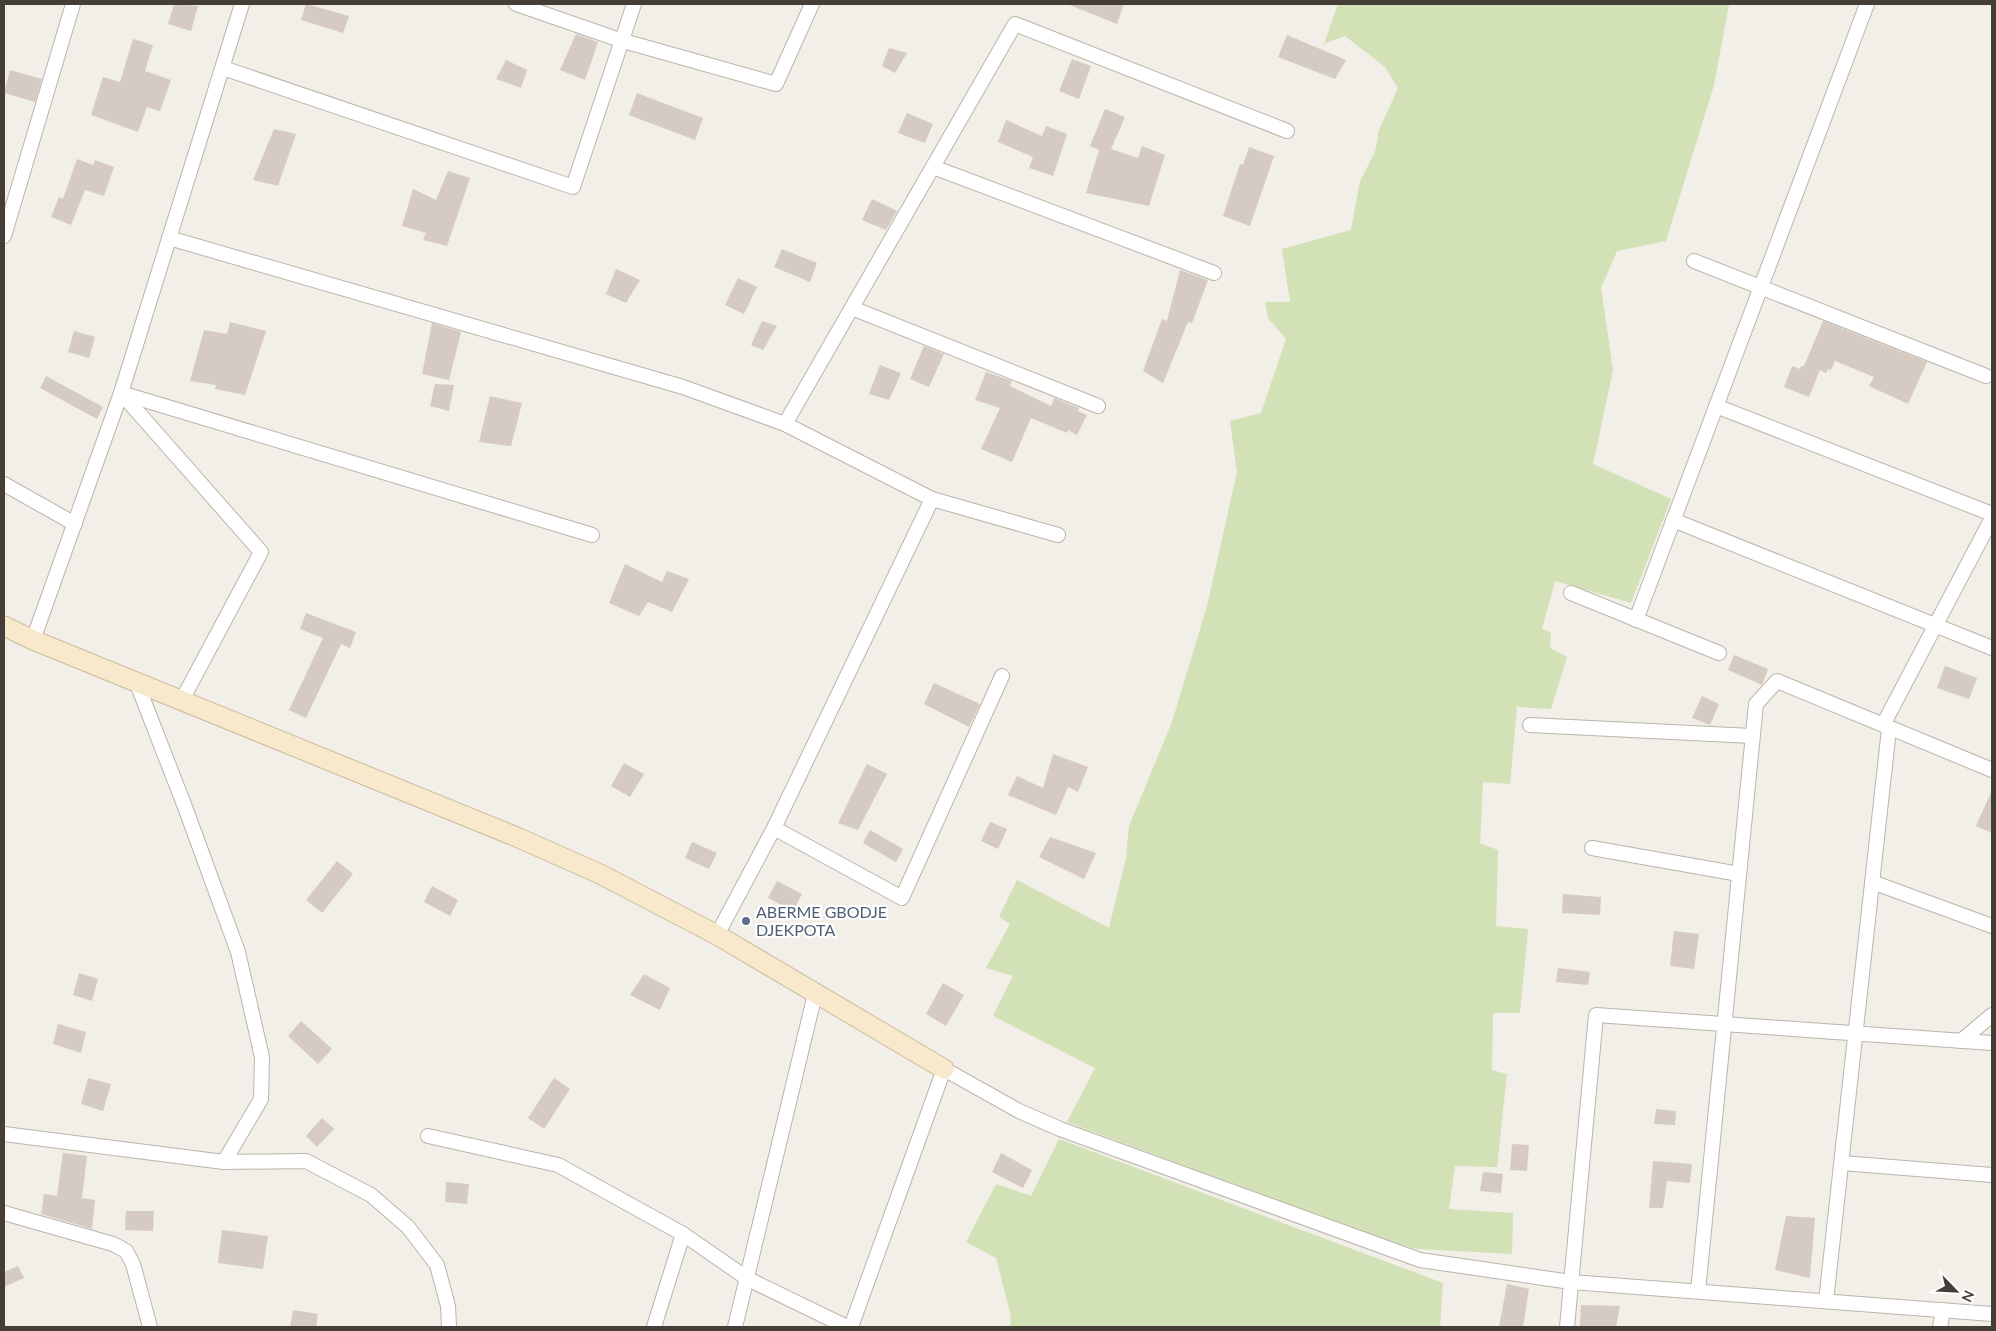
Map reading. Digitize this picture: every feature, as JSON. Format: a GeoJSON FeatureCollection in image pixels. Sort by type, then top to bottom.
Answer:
{"type":"FeatureCollection","features":[{"type":"Feature","properties":{"kind":"street"},"geometry":{"type":"LineString","coordinates":[[4,236],[73,4]]}},
{"type":"Feature","properties":{"kind":"street"},"geometry":{"type":"LineString","coordinates":[[33,640],[121,393],[242,4]]}},
{"type":"Feature","properties":{"kind":"street"},"geometry":{"type":"LineString","coordinates":[[516,4],[620,40],[776,84],[812,4]]}},
{"type":"Feature","properties":{"kind":"street"},"geometry":{"type":"LineString","coordinates":[[223,68],[573,187],[620,40],[634,4]]}},
{"type":"Feature","properties":{"kind":"street"},"geometry":{"type":"LineString","coordinates":[[1636,620],[1867,4]]}},
{"type":"Feature","properties":{"kind":"street"},"geometry":{"type":"LineString","coordinates":[[785,424],[1015,24],[1287,131]]}},
{"type":"Feature","properties":{"kind":"street"},"geometry":{"type":"LineString","coordinates":[[932,167],[1214,273]]}},
{"type":"Feature","properties":{"kind":"street"},"geometry":{"type":"LineString","coordinates":[[169,238],[683,387],[785,424],[932,499],[1058,535]]}},
{"type":"Feature","properties":{"kind":"street"},"geometry":{"type":"LineString","coordinates":[[1694,261],[1986,376]]}},
{"type":"Feature","properties":{"kind":"street"},"geometry":{"type":"LineString","coordinates":[[852,308],[1098,406]]}},
{"type":"Feature","properties":{"kind":"street"},"geometry":{"type":"LineString","coordinates":[[121,393],[592,535]]}},
{"type":"Feature","properties":{"kind":"street"},"geometry":{"type":"LineString","coordinates":[[121,393],[261,552],[182,700]]}},
{"type":"Feature","properties":{"kind":"street"},"geometry":{"type":"LineString","coordinates":[[1716,406],[1992,516],[1935,625],[1886,727],[1872,882],[1826,1301]]}},
{"type":"Feature","properties":{"kind":"street"},"geometry":{"type":"LineString","coordinates":[[4,484],[74,524]]}},
{"type":"Feature","properties":{"kind":"street"},"geometry":{"type":"LineString","coordinates":[[716,934],[774,828],[932,499]]}},
{"type":"Feature","properties":{"kind":"street"},"geometry":{"type":"LineString","coordinates":[[1674,520],[1992,648]]}},
{"type":"Feature","properties":{"kind":"street"},"geometry":{"type":"LineString","coordinates":[[1571,593],[1719,653]]}},
{"type":"Feature","properties":{"kind":"street"},"geometry":{"type":"LineString","coordinates":[[4,626],[33,640],[519,838],[600,874],[716,934],[944,1069],[1019,1111],[1060,1129],[1393,1252],[1449,1265],[1571,1282],[1992,1314]]}},
{"type":"Feature","properties":{"kind":"street"},"geometry":{"type":"LineString","coordinates":[[774,828],[902,898],[1002,676]]}},
{"type":"Feature","properties":{"kind":"street"},"geometry":{"type":"LineString","coordinates":[[136,681],[238,952],[262,1057],[261,1099],[224,1162]]}},
{"type":"Feature","properties":{"kind":"street"},"geometry":{"type":"LineString","coordinates":[[1698,1292],[1756,704],[1777,681],[1992,770]]}},
{"type":"Feature","properties":{"kind":"street"},"geometry":{"type":"LineString","coordinates":[[1530,725],[1752,736]]}},
{"type":"Feature","properties":{"kind":"street"},"geometry":{"type":"LineString","coordinates":[[1592,848],[1739,874]]}},
{"type":"Feature","properties":{"kind":"street"},"geometry":{"type":"LineString","coordinates":[[1872,882],[1992,926]]}},
{"type":"Feature","properties":{"kind":"street"},"geometry":{"type":"LineString","coordinates":[[735,1327],[816,994]]}},
{"type":"Feature","properties":{"kind":"street"},"geometry":{"type":"LineString","coordinates":[[1567,1327],[1596,1015],[1992,1043]]}},
{"type":"Feature","properties":{"kind":"street"},"geometry":{"type":"LineString","coordinates":[[1961,1041],[1992,1015]]}},
{"type":"Feature","properties":{"kind":"street"},"geometry":{"type":"LineString","coordinates":[[428,1136],[558,1164],[683,1234],[748,1279],[849,1327],[944,1069]]}},
{"type":"Feature","properties":{"kind":"street"},"geometry":{"type":"LineString","coordinates":[[4,1134],[224,1162],[306,1161],[371,1195],[408,1227],[437,1265],[448,1306],[449,1327]]}},
{"type":"Feature","properties":{"kind":"street"},"geometry":{"type":"LineString","coordinates":[[1842,1163],[1992,1175]]}},
{"type":"Feature","properties":{"kind":"street"},"geometry":{"type":"LineString","coordinates":[[4,1213],[113,1244],[126,1251],[133,1264],[150,1327]]}},
{"type":"Feature","properties":{"kind":"street"},"geometry":{"type":"LineString","coordinates":[[654,1327],[683,1234]]}},
{"type":"Feature","properties":{"kind":"street"},"geometry":{"type":"LineString","coordinates":[[1940,1327],[1943,1310]]}},
{"type":"Feature","properties":{"kind":"green space"},"geometry":{"type":"Polygon","coordinates":[[[1338,4],[1729,4],[1714,85],[1666,241],[1617,251],[1601,288],[1613,370],[1593,464],[1671,499],[1631,603],[1555,581],[1542,629],[1551,632],[1550,648],[1567,657],[1551,709],[1517,707],[1510,784],[1483,782],[1480,843],[1498,850],[1496,926],[1528,929],[1520,1013],[1493,1013],[1492,1070],[1507,1074],[1497,1167],[1455,1166],[1449,1209],[1513,1213],[1512,1254],[1418,1249],[1396,1245],[1067,1122],[1095,1068],[993,1016],[1013,976],[986,968],[1010,924],[999,917],[1017,880],[1109,928],[1126,858],[1129,826],[1172,722],[1207,606],[1237,472],[1230,421],[1261,413],[1286,339],[1268,318],[1265,302],[1290,302],[1282,249],[1351,230],[1360,181],[1375,152],[1379,130],[1398,88],[1385,67],[1345,36],[1324,44],[1338,4]]]}},
{"type":"Feature","properties":{"kind":"green space"},"geometry":{"type":"Polygon","coordinates":[[[1059,1139],[1443,1283],[1440,1327],[1010,1327],[1011,1316],[996,1258],[966,1242],[996,1184],[1031,1196],[1059,1139]]]}},
{"type":"Feature","properties":{"kind":"building"},"geometry":{"type":"Polygon","coordinates":[[[174,4],[198,6],[191,31],[168,24],[174,4]]]}},
{"type":"Feature","properties":{"kind":"building"},"geometry":{"type":"Polygon","coordinates":[[[306,4],[349,16],[343,33],[301,20],[306,4]]]}},
{"type":"Feature","properties":{"kind":"building"},"geometry":{"type":"Polygon","coordinates":[[[1067,4],[1124,4],[1117,24],[1067,4]]]}},
{"type":"Feature","properties":{"kind":"building"},"geometry":{"type":"Polygon","coordinates":[[[576,34],[598,42],[585,80],[560,70],[576,34]]]}},
{"type":"Feature","properties":{"kind":"building"},"geometry":{"type":"Polygon","coordinates":[[[1287,35],[1346,60],[1335,79],[1278,57],[1287,35]]]}},
{"type":"Feature","properties":{"kind":"building"},"geometry":{"type":"Polygon","coordinates":[[[133,39],[153,45],[145,71],[171,80],[160,111],[147,107],[138,132],[91,115],[103,77],[120,82],[133,39]]]}},
{"type":"Feature","properties":{"kind":"building"},"geometry":{"type":"Polygon","coordinates":[[[889,48],[907,53],[895,73],[882,66],[889,48]]]}},
{"type":"Feature","properties":{"kind":"building"},"geometry":{"type":"Polygon","coordinates":[[[1072,59],[1091,66],[1079,99],[1059,91],[1072,59]]]}},
{"type":"Feature","properties":{"kind":"building"},"geometry":{"type":"Polygon","coordinates":[[[506,60],[527,70],[521,88],[496,79],[506,60]]]}},
{"type":"Feature","properties":{"kind":"building"},"geometry":{"type":"Polygon","coordinates":[[[10,70],[42,79],[35,102],[4,93],[10,70]]]}},
{"type":"Feature","properties":{"kind":"building"},"geometry":{"type":"Polygon","coordinates":[[[637,93],[703,118],[695,140],[629,115],[637,93]]]}},
{"type":"Feature","properties":{"kind":"building"},"geometry":{"type":"Polygon","coordinates":[[[1105,109],[1125,117],[1111,149],[1138,158],[1142,146],[1165,155],[1149,206],[1086,193],[1099,150],[1090,146],[1105,109]]]}},
{"type":"Feature","properties":{"kind":"building"},"geometry":{"type":"Polygon","coordinates":[[[907,113],[933,124],[925,143],[898,133],[907,113]]]}},
{"type":"Feature","properties":{"kind":"building"},"geometry":{"type":"Polygon","coordinates":[[[1006,120],[1042,136],[1046,126],[1067,134],[1053,176],[1029,168],[1033,157],[998,142],[1006,120]]]}},
{"type":"Feature","properties":{"kind":"building"},"geometry":{"type":"Polygon","coordinates":[[[274,129],[296,134],[278,186],[253,180],[274,129]]]}},
{"type":"Feature","properties":{"kind":"building"},"geometry":{"type":"Polygon","coordinates":[[[1249,147],[1274,156],[1250,226],[1223,216],[1240,164],[1243,165],[1249,147]]]}},
{"type":"Feature","properties":{"kind":"building"},"geometry":{"type":"Polygon","coordinates":[[[77,159],[93,165],[95,160],[114,167],[104,196],[85,190],[71,225],[51,217],[59,197],[63,199],[77,159]]]}},
{"type":"Feature","properties":{"kind":"building"},"geometry":{"type":"Polygon","coordinates":[[[448,171],[470,178],[447,246],[423,240],[426,233],[402,226],[413,189],[436,200],[448,171]]]}},
{"type":"Feature","properties":{"kind":"building"},"geometry":{"type":"Polygon","coordinates":[[[872,199],[897,211],[886,230],[862,220],[872,199]]]}},
{"type":"Feature","properties":{"kind":"building"},"geometry":{"type":"Polygon","coordinates":[[[782,249],[817,263],[810,282],[774,267],[782,249]]]}},
{"type":"Feature","properties":{"kind":"building"},"geometry":{"type":"Polygon","coordinates":[[[616,269],[640,280],[626,303],[606,294],[616,269]]]}},
{"type":"Feature","properties":{"kind":"building"},"geometry":{"type":"Polygon","coordinates":[[[1180,270],[1208,280],[1192,323],[1188,322],[1163,383],[1143,371],[1162,319],[1167,321],[1180,270]]]}},
{"type":"Feature","properties":{"kind":"building"},"geometry":{"type":"Polygon","coordinates":[[[738,278],[757,287],[744,314],[725,305],[738,278]]]}},
{"type":"Feature","properties":{"kind":"building"},"geometry":{"type":"Polygon","coordinates":[[[762,321],[777,326],[763,350],[751,345],[762,321]]]}},
{"type":"Feature","properties":{"kind":"building"},"geometry":{"type":"Polygon","coordinates":[[[1823,321],[1927,362],[1908,404],[1869,386],[1874,377],[1835,361],[1831,370],[1828,369],[1826,373],[1820,370],[1809,397],[1784,387],[1792,366],[1800,369],[1801,366],[1804,366],[1823,321]]]}},
{"type":"Feature","properties":{"kind":"building"},"geometry":{"type":"Polygon","coordinates":[[[230,322],[266,331],[245,395],[215,389],[216,385],[190,381],[204,330],[227,334],[230,322]]]}},
{"type":"Feature","properties":{"kind":"building"},"geometry":{"type":"Polygon","coordinates":[[[432,323],[461,332],[449,380],[422,374],[432,323]]]}},
{"type":"Feature","properties":{"kind":"building"},"geometry":{"type":"Polygon","coordinates":[[[74,331],[95,337],[89,358],[68,352],[74,331]]]}},
{"type":"Feature","properties":{"kind":"building"},"geometry":{"type":"Polygon","coordinates":[[[924,346],[944,354],[929,387],[910,379],[924,346]]]}},
{"type":"Feature","properties":{"kind":"building"},"geometry":{"type":"Polygon","coordinates":[[[880,365],[901,373],[889,400],[869,394],[880,365]]]}},
{"type":"Feature","properties":{"kind":"building"},"geometry":{"type":"Polygon","coordinates":[[[986,372],[1012,381],[1010,386],[1051,406],[1054,398],[1079,408],[1078,411],[1087,415],[1077,435],[1068,430],[1067,433],[1031,418],[1012,462],[981,449],[1000,408],[975,400],[986,372]]]}},
{"type":"Feature","properties":{"kind":"building"},"geometry":{"type":"Polygon","coordinates":[[[46,376],[103,407],[97,419],[40,388],[46,376]]]}},
{"type":"Feature","properties":{"kind":"building"},"geometry":{"type":"Polygon","coordinates":[[[435,384],[454,385],[449,411],[430,406],[435,384]]]}},
{"type":"Feature","properties":{"kind":"building"},"geometry":{"type":"Polygon","coordinates":[[[490,396],[522,403],[511,446],[479,442],[490,396]]]}},
{"type":"Feature","properties":{"kind":"building"},"geometry":{"type":"Polygon","coordinates":[[[625,564],[662,582],[667,571],[689,579],[672,612],[648,602],[639,616],[609,603],[625,564]]]}},
{"type":"Feature","properties":{"kind":"building"},"geometry":{"type":"Polygon","coordinates":[[[306,613],[356,632],[350,648],[341,644],[306,718],[289,710],[323,638],[300,629],[306,613]]]}},
{"type":"Feature","properties":{"kind":"building"},"geometry":{"type":"Polygon","coordinates":[[[1734,655],[1768,669],[1762,685],[1728,670],[1734,655]]]}},
{"type":"Feature","properties":{"kind":"building"},"geometry":{"type":"Polygon","coordinates":[[[1945,666],[1977,678],[1969,699],[1937,688],[1945,666]]]}},
{"type":"Feature","properties":{"kind":"building"},"geometry":{"type":"Polygon","coordinates":[[[934,683],[980,704],[969,727],[924,704],[934,683]]]}},
{"type":"Feature","properties":{"kind":"building"},"geometry":{"type":"Polygon","coordinates":[[[1702,696],[1719,704],[1710,725],[1692,718],[1702,696]]]}},
{"type":"Feature","properties":{"kind":"building"},"geometry":{"type":"Polygon","coordinates":[[[1053,754],[1088,767],[1078,792],[1068,787],[1056,815],[1008,795],[1017,776],[1043,788],[1053,754]]]}},
{"type":"Feature","properties":{"kind":"building"},"geometry":{"type":"Polygon","coordinates":[[[624,763],[644,774],[630,797],[611,786],[624,763]]]}},
{"type":"Feature","properties":{"kind":"building"},"geometry":{"type":"Polygon","coordinates":[[[867,764],[887,774],[858,830],[838,823],[867,764]]]}},
{"type":"Feature","properties":{"kind":"building"},"geometry":{"type":"Polygon","coordinates":[[[1992,790],[1992,833],[1976,826],[1992,790]]]}},
{"type":"Feature","properties":{"kind":"building"},"geometry":{"type":"Polygon","coordinates":[[[990,822],[1007,829],[998,849],[981,841],[990,822]]]}},
{"type":"Feature","properties":{"kind":"building"},"geometry":{"type":"Polygon","coordinates":[[[870,830],[903,849],[896,862],[863,843],[870,830]]]}},
{"type":"Feature","properties":{"kind":"building"},"geometry":{"type":"Polygon","coordinates":[[[1050,837],[1096,853],[1084,879],[1039,857],[1050,837]]]}},
{"type":"Feature","properties":{"kind":"building"},"geometry":{"type":"Polygon","coordinates":[[[692,842],[717,853],[709,869],[685,858],[692,842]]]}},
{"type":"Feature","properties":{"kind":"building"},"geometry":{"type":"Polygon","coordinates":[[[337,861],[353,874],[322,913],[306,900],[337,861]]]}},
{"type":"Feature","properties":{"kind":"building"},"geometry":{"type":"Polygon","coordinates":[[[777,881],[802,894],[793,911],[768,898],[777,881]]]}},
{"type":"Feature","properties":{"kind":"building"},"geometry":{"type":"Polygon","coordinates":[[[432,886],[458,900],[450,916],[424,902],[432,886]]]}},
{"type":"Feature","properties":{"kind":"building"},"geometry":{"type":"Polygon","coordinates":[[[1563,894],[1601,897],[1600,915],[1562,913],[1563,894]]]}},
{"type":"Feature","properties":{"kind":"building"},"geometry":{"type":"Polygon","coordinates":[[[1674,931],[1699,934],[1694,969],[1670,966],[1674,931]]]}},
{"type":"Feature","properties":{"kind":"building"},"geometry":{"type":"Polygon","coordinates":[[[1558,968],[1590,972],[1588,985],[1556,982],[1558,968]]]}},
{"type":"Feature","properties":{"kind":"building"},"geometry":{"type":"Polygon","coordinates":[[[79,973],[98,979],[92,1001],[73,995],[79,973]]]}},
{"type":"Feature","properties":{"kind":"building"},"geometry":{"type":"Polygon","coordinates":[[[644,974],[670,988],[660,1010],[630,995],[644,974]]]}},
{"type":"Feature","properties":{"kind":"building"},"geometry":{"type":"Polygon","coordinates":[[[943,983],[964,995],[946,1026],[926,1014],[943,983]]]}},
{"type":"Feature","properties":{"kind":"building"},"geometry":{"type":"Polygon","coordinates":[[[301,1021],[332,1049],[318,1064],[288,1036],[301,1021]]]}},
{"type":"Feature","properties":{"kind":"building"},"geometry":{"type":"Polygon","coordinates":[[[58,1024],[86,1032],[81,1053],[53,1044],[58,1024]]]}},
{"type":"Feature","properties":{"kind":"building"},"geometry":{"type":"Polygon","coordinates":[[[88,1078],[111,1084],[103,1111],[81,1104],[88,1078]]]}},
{"type":"Feature","properties":{"kind":"building"},"geometry":{"type":"Polygon","coordinates":[[[554,1078],[570,1089],[544,1129],[528,1118],[554,1078]]]}},
{"type":"Feature","properties":{"kind":"building"},"geometry":{"type":"Polygon","coordinates":[[[1656,1109],[1676,1111],[1675,1125],[1654,1124],[1656,1109]]]}},
{"type":"Feature","properties":{"kind":"building"},"geometry":{"type":"Polygon","coordinates":[[[322,1118],[334,1129],[317,1147],[306,1136],[322,1118]]]}},
{"type":"Feature","properties":{"kind":"building"},"geometry":{"type":"Polygon","coordinates":[[[1512,1144],[1529,1145],[1527,1171],[1510,1170],[1512,1144]]]}},
{"type":"Feature","properties":{"kind":"building"},"geometry":{"type":"Polygon","coordinates":[[[63,1153],[87,1156],[82,1198],[95,1200],[92,1229],[41,1214],[44,1194],[57,1196],[63,1153]]]}},
{"type":"Feature","properties":{"kind":"building"},"geometry":{"type":"Polygon","coordinates":[[[1001,1153],[1032,1170],[1023,1188],[992,1172],[1001,1153]]]}},
{"type":"Feature","properties":{"kind":"building"},"geometry":{"type":"Polygon","coordinates":[[[1653,1161],[1692,1164],[1690,1183],[1667,1181],[1663,1208],[1649,1208],[1653,1161]]]}},
{"type":"Feature","properties":{"kind":"building"},"geometry":{"type":"Polygon","coordinates":[[[1483,1172],[1503,1174],[1501,1193],[1480,1191],[1483,1172]]]}},
{"type":"Feature","properties":{"kind":"building"},"geometry":{"type":"Polygon","coordinates":[[[446,1182],[469,1184],[467,1204],[445,1202],[446,1182]]]}},
{"type":"Feature","properties":{"kind":"building"},"geometry":{"type":"Polygon","coordinates":[[[126,1211],[154,1211],[153,1231],[125,1230],[126,1211]]]}},
{"type":"Feature","properties":{"kind":"building"},"geometry":{"type":"Polygon","coordinates":[[[1786,1216],[1815,1218],[1810,1278],[1775,1270],[1786,1216]]]}},
{"type":"Feature","properties":{"kind":"building"},"geometry":{"type":"Polygon","coordinates":[[[222,1230],[268,1236],[263,1269],[218,1263],[222,1230]]]}},
{"type":"Feature","properties":{"kind":"building"},"geometry":{"type":"Polygon","coordinates":[[[18,1266],[24,1278],[4,1287],[4,1272],[18,1266]]]}},
{"type":"Feature","properties":{"kind":"building"},"geometry":{"type":"Polygon","coordinates":[[[1507,1284],[1529,1289],[1523,1327],[1499,1327],[1507,1284]]]}},
{"type":"Feature","properties":{"kind":"building"},"geometry":{"type":"Polygon","coordinates":[[[1581,1305],[1620,1306],[1616,1327],[1580,1327],[1581,1305]]]}},
{"type":"Feature","properties":{"kind":"building"},"geometry":{"type":"Polygon","coordinates":[[[293,1310],[318,1314],[316,1327],[290,1327],[293,1310]]]}},
{"type":"Feature","properties":{"kind":"place","name":"ABERME GBODJE DJEKPOTA"},"geometry":{"type":"Point","coordinates":[746,921]}}]}
